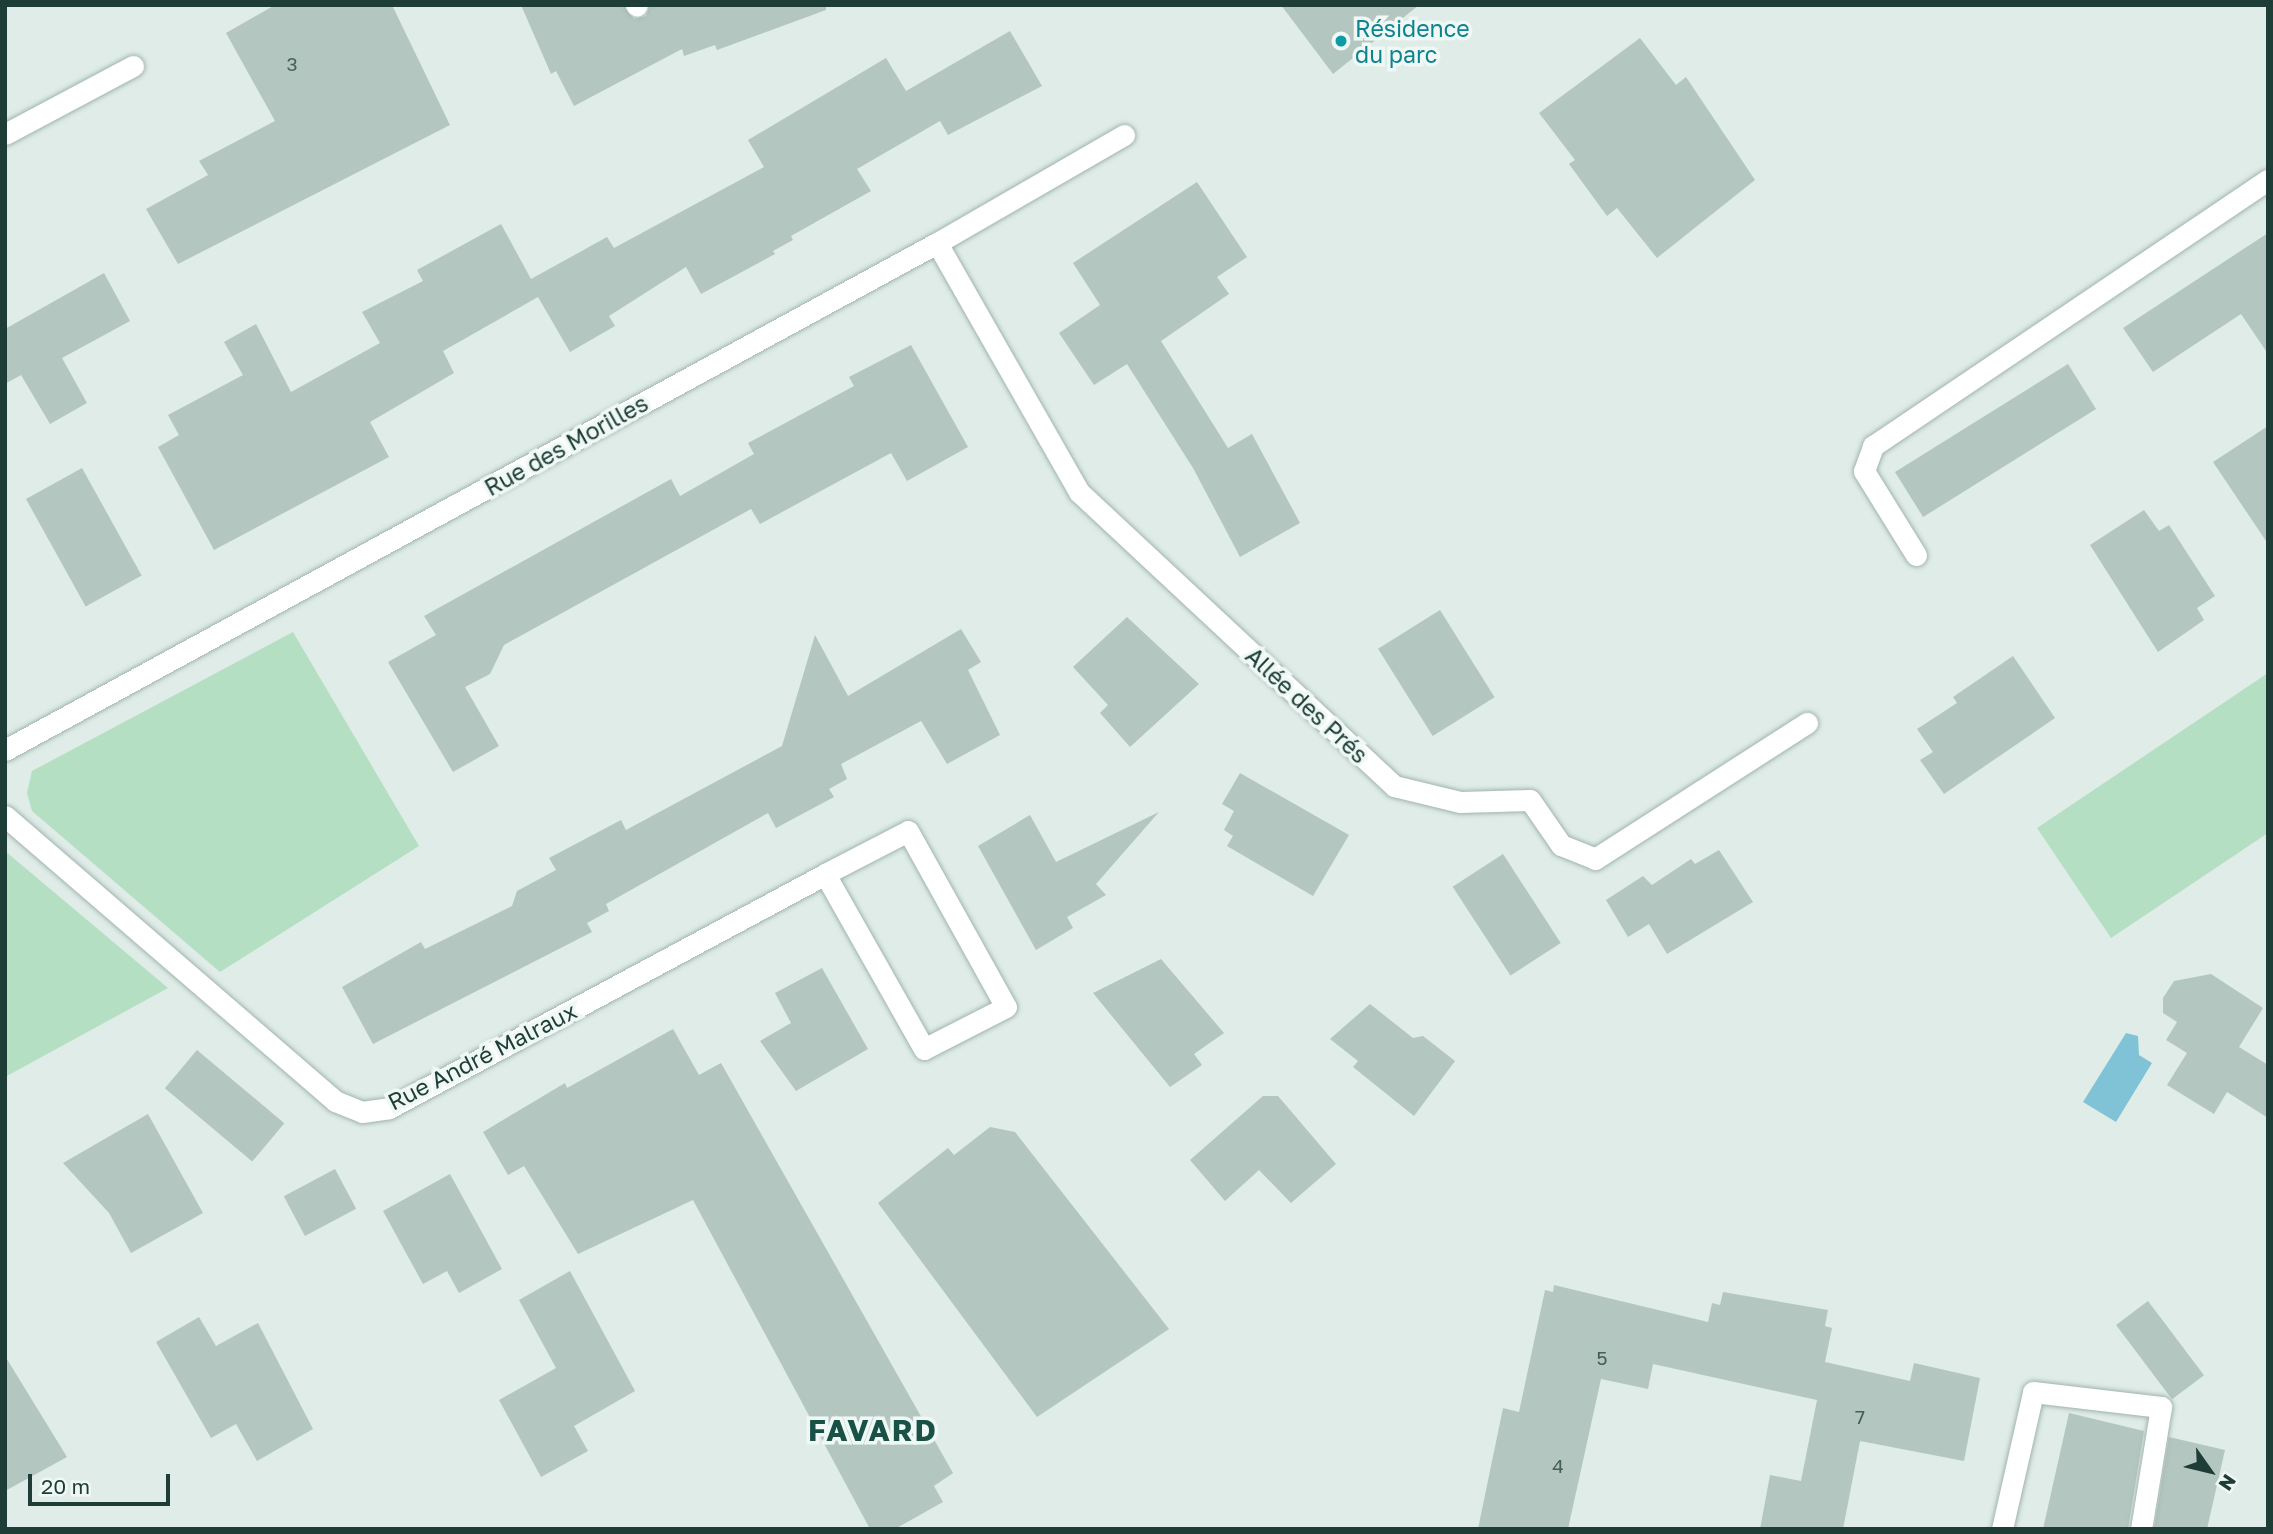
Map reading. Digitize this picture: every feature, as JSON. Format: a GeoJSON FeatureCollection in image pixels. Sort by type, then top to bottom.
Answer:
{"type":"FeatureCollection","features":[{"type":"Feature","properties":{"kind":"street"},"geometry":{"type":"LineString","coordinates":[[5,134],[133,66]]}},
{"type":"Feature","properties":{"kind":"street","name":"Rue des Morilles"},"geometry":{"type":"LineString","coordinates":[[5,750],[937,243],[1124,135]]}},
{"type":"Feature","properties":{"kind":"street"},"geometry":{"type":"LineString","coordinates":[[1916,555],[1864,471],[1873,446],[2268,180]]}},
{"type":"Feature","properties":{"kind":"street","name":"Allée des Prés"},"geometry":{"type":"LineString","coordinates":[[937,243],[1079,492],[1394,786],[1460,802],[1530,800],[1561,845],[1595,859],[1807,723]]}},
{"type":"Feature","properties":{"kind":"street","name":"Rue André Malraux"},"geometry":{"type":"LineString","coordinates":[[5,816],[335,1101],[362,1112],[389,1108],[825,874],[908,831],[1006,1007],[924,1049],[825,874]]}},
{"type":"Feature","properties":{"kind":"street"},"geometry":{"type":"LineString","coordinates":[[2001,1529],[2033,1392],[2161,1407],[2141,1529]]}},
{"type":"Feature","properties":{"kind":"green space"},"geometry":{"type":"Polygon","coordinates":[[[293,632],[419,846],[220,972],[32,811],[27,793],[32,771],[293,632]]]}},
{"type":"Feature","properties":{"kind":"green space"},"geometry":{"type":"Polygon","coordinates":[[[2268,673],[2268,833],[2111,938],[2037,828],[2268,673]]]}},
{"type":"Feature","properties":{"kind":"green space"},"geometry":{"type":"Polygon","coordinates":[[[5,851],[168,988],[5,1077],[5,851]]]}},
{"type":"Feature","properties":{"kind":"water"},"geometry":{"type":"Polygon","coordinates":[[[2126,1033],[2138,1036],[2139,1055],[2152,1063],[2116,1122],[2083,1102],[2126,1033]]]}},
{"type":"Feature","properties":{"kind":"building"},"geometry":{"type":"Polygon","coordinates":[[[275,5],[392,5],[450,125],[178,264],[146,209],[208,175],[199,161],[275,121],[226,33],[275,5]]]}},
{"type":"Feature","properties":{"kind":"building"},"geometry":{"type":"Polygon","coordinates":[[[521,5],[623,5],[634,19],[646,16],[650,5],[826,5],[826,10],[717,50],[715,45],[684,56],[682,49],[574,106],[556,71],[551,74],[521,5]]]}},
{"type":"Feature","properties":{"kind":"building","name":"Résidence du parc"},"geometry":{"type":"Polygon","coordinates":[[[1281,5],[1419,5],[1333,74],[1281,5]]]}},
{"type":"Feature","properties":{"kind":"building"},"geometry":{"type":"Polygon","coordinates":[[[1010,31],[1042,86],[948,135],[940,121],[857,169],[871,191],[791,236],[793,240],[773,251],[775,254],[701,294],[686,267],[609,316],[615,326],[570,352],[538,297],[443,351],[454,373],[370,422],[389,457],[214,550],[158,447],[179,435],[168,415],[243,375],[224,342],[256,324],[291,392],[380,343],[362,312],[423,281],[417,270],[501,224],[531,279],[607,237],[614,248],[764,167],[748,140],[886,58],[906,91],[1010,31]]]}},
{"type":"Feature","properties":{"kind":"building"},"geometry":{"type":"Polygon","coordinates":[[[1640,38],[1676,85],[1686,77],[1755,180],[1657,258],[1617,208],[1607,216],[1569,164],[1575,160],[1539,113],[1640,38]]]}},
{"type":"Feature","properties":{"kind":"building"},"geometry":{"type":"Polygon","coordinates":[[[1197,182],[1247,257],[1217,277],[1229,294],[1161,341],[1228,448],[1252,434],[1300,523],[1240,557],[1193,468],[1127,364],[1094,385],[1059,333],[1100,305],[1073,263],[1197,182]]]}},
{"type":"Feature","properties":{"kind":"building"},"geometry":{"type":"Polygon","coordinates":[[[2268,233],[2268,354],[2241,314],[2153,372],[2123,328],[2268,233]]]}},
{"type":"Feature","properties":{"kind":"building"},"geometry":{"type":"Polygon","coordinates":[[[104,273],[130,321],[62,358],[87,403],[50,424],[21,375],[5,384],[5,329],[104,273]]]}},
{"type":"Feature","properties":{"kind":"building"},"geometry":{"type":"Polygon","coordinates":[[[911,345],[968,447],[907,481],[891,453],[760,524],[751,509],[504,645],[490,674],[465,687],[499,746],[453,772],[388,662],[436,635],[424,616],[671,479],[680,496],[754,454],[748,443],[854,386],[849,377],[911,345]]]}},
{"type":"Feature","properties":{"kind":"building"},"geometry":{"type":"Polygon","coordinates":[[[2068,364],[2096,409],[1923,517],[1895,472],[2068,364]]]}},
{"type":"Feature","properties":{"kind":"building"},"geometry":{"type":"Polygon","coordinates":[[[2268,426],[2268,544],[2213,462],[2268,426]]]}},
{"type":"Feature","properties":{"kind":"building"},"geometry":{"type":"Polygon","coordinates":[[[82,468],[142,576],[86,607],[26,499],[82,468]]]}},
{"type":"Feature","properties":{"kind":"building"},"geometry":{"type":"Polygon","coordinates":[[[2144,510],[2159,531],[2169,525],[2215,596],[2197,608],[2204,620],[2158,652],[2090,545],[2144,510]]]}},
{"type":"Feature","properties":{"kind":"building"},"geometry":{"type":"Polygon","coordinates":[[[1440,610],[1495,697],[1433,736],[1378,649],[1440,610]]]}},
{"type":"Feature","properties":{"kind":"building"},"geometry":{"type":"Polygon","coordinates":[[[1127,617],[1199,684],[1130,747],[1100,713],[1108,705],[1073,667],[1127,617]]]}},
{"type":"Feature","properties":{"kind":"building"},"geometry":{"type":"Polygon","coordinates":[[[961,629],[981,662],[968,670],[1000,735],[947,764],[921,721],[841,764],[847,779],[829,789],[834,797],[776,828],[768,813],[606,904],[609,911],[587,923],[592,932],[373,1044],[342,987],[421,942],[425,949],[512,906],[517,891],[556,870],[549,858],[621,820],[626,830],[782,746],[815,635],[848,696],[961,629]]]}},
{"type":"Feature","properties":{"kind":"building"},"geometry":{"type":"Polygon","coordinates":[[[2013,656],[2055,718],[1944,794],[1920,760],[1933,752],[1917,729],[1957,703],[1953,697],[2013,656]]]}},
{"type":"Feature","properties":{"kind":"building"},"geometry":{"type":"Polygon","coordinates":[[[1240,773],[1349,835],[1313,896],[1227,846],[1233,836],[1224,830],[1234,811],[1222,804],[1240,773]]]}},
{"type":"Feature","properties":{"kind":"building"},"geometry":{"type":"Polygon","coordinates":[[[1159,812],[1096,884],[1106,895],[1067,917],[1073,928],[1036,950],[978,846],[1030,815],[1056,862],[1159,812]]]}},
{"type":"Feature","properties":{"kind":"building"},"geometry":{"type":"Polygon","coordinates":[[[1719,850],[1753,902],[1667,954],[1649,924],[1628,937],[1606,900],[1643,876],[1652,885],[1691,859],[1695,864],[1719,850]]]}},
{"type":"Feature","properties":{"kind":"building"},"geometry":{"type":"Polygon","coordinates":[[[1503,854],[1561,943],[1510,976],[1453,887],[1503,854]]]}},
{"type":"Feature","properties":{"kind":"building"},"geometry":{"type":"Polygon","coordinates":[[[1161,959],[1224,1033],[1194,1054],[1202,1065],[1170,1087],[1093,993],[1161,959]]]}},
{"type":"Feature","properties":{"kind":"building"},"geometry":{"type":"Polygon","coordinates":[[[822,968],[868,1049],[796,1091],[760,1041],[791,1023],[775,993],[822,968]]]}},
{"type":"Feature","properties":{"kind":"building"},"geometry":{"type":"Polygon","coordinates":[[[2211,974],[2263,1008],[2239,1047],[2268,1065],[2268,1118],[2227,1092],[2214,1114],[2167,1085],[2187,1053],[2166,1040],[2177,1022],[2163,1013],[2163,998],[2174,981],[2211,974]]]}},
{"type":"Feature","properties":{"kind":"building"},"geometry":{"type":"Polygon","coordinates":[[[1370,1004],[1413,1038],[1423,1036],[1455,1061],[1414,1116],[1353,1067],[1358,1061],[1330,1039],[1370,1004]]]}},
{"type":"Feature","properties":{"kind":"building"},"geometry":{"type":"Polygon","coordinates":[[[673,1029],[699,1075],[721,1063],[953,1473],[934,1486],[943,1502],[895,1529],[870,1529],[693,1200],[578,1254],[524,1166],[508,1175],[483,1132],[565,1083],[567,1088],[673,1029]]]}},
{"type":"Feature","properties":{"kind":"building"},"geometry":{"type":"Polygon","coordinates":[[[197,1050],[284,1123],[252,1162],[165,1088],[197,1050]]]}},
{"type":"Feature","properties":{"kind":"building"},"geometry":{"type":"Polygon","coordinates":[[[1263,1096],[1278,1096],[1336,1164],[1291,1203],[1259,1170],[1225,1201],[1190,1160],[1263,1096]]]}},
{"type":"Feature","properties":{"kind":"building"},"geometry":{"type":"Polygon","coordinates":[[[148,1114],[203,1213],[131,1253],[109,1213],[63,1163],[148,1114]]]}},
{"type":"Feature","properties":{"kind":"building"},"geometry":{"type":"Polygon","coordinates":[[[990,1127],[1015,1132],[1169,1329],[1037,1417],[878,1203],[948,1148],[954,1155],[990,1127]]]}},
{"type":"Feature","properties":{"kind":"building"},"geometry":{"type":"Polygon","coordinates":[[[335,1169],[356,1209],[305,1236],[284,1196],[335,1169]]]}},
{"type":"Feature","properties":{"kind":"building"},"geometry":{"type":"Polygon","coordinates":[[[450,1174],[502,1269],[459,1293],[447,1271],[423,1284],[383,1211],[450,1174]]]}},
{"type":"Feature","properties":{"kind":"building"},"geometry":{"type":"Polygon","coordinates":[[[570,1271],[635,1391],[574,1426],[588,1451],[541,1477],[499,1400],[556,1368],[519,1300],[570,1271]]]}},
{"type":"Feature","properties":{"kind":"building"},"geometry":{"type":"Polygon","coordinates":[[[1554,1285],[1708,1322],[1712,1303],[1720,1305],[1723,1292],[1828,1310],[1825,1326],[1832,1328],[1825,1362],[1910,1381],[1914,1363],[1980,1378],[1964,1461],[1860,1441],[1843,1529],[1760,1529],[1770,1475],[1801,1481],[1817,1400],[1653,1364],[1648,1389],[1601,1379],[1568,1529],[1478,1529],[1503,1408],[1519,1412],[1545,1290],[1553,1292],[1554,1285]]]}},
{"type":"Feature","properties":{"kind":"building"},"geometry":{"type":"Polygon","coordinates":[[[2148,1301],[2204,1375],[2172,1399],[2116,1325],[2148,1301]]]}},
{"type":"Feature","properties":{"kind":"building"},"geometry":{"type":"Polygon","coordinates":[[[199,1317],[216,1346],[258,1323],[313,1429],[257,1461],[236,1424],[211,1438],[156,1342],[199,1317]]]}},
{"type":"Feature","properties":{"kind":"building"},"geometry":{"type":"Polygon","coordinates":[[[5,1356],[67,1457],[5,1491],[5,1356]]]}},
{"type":"Feature","properties":{"kind":"building"},"geometry":{"type":"Polygon","coordinates":[[[2069,1413],[2144,1431],[2128,1529],[2043,1529],[2069,1413]]]}},
{"type":"Feature","properties":{"kind":"building"},"geometry":{"type":"Polygon","coordinates":[[[2169,1437],[2225,1450],[2207,1529],[2154,1529],[2169,1437]]]}},
{"type":"Feature","properties":{"kind":"place","name":"Résidence du parc"},"geometry":{"type":"Point","coordinates":[1341,41]}},
{"type":"Feature","properties":{"kind":"district","name":"FAVARD"},"geometry":{"type":"Point","coordinates":[873,1430]}}]}
